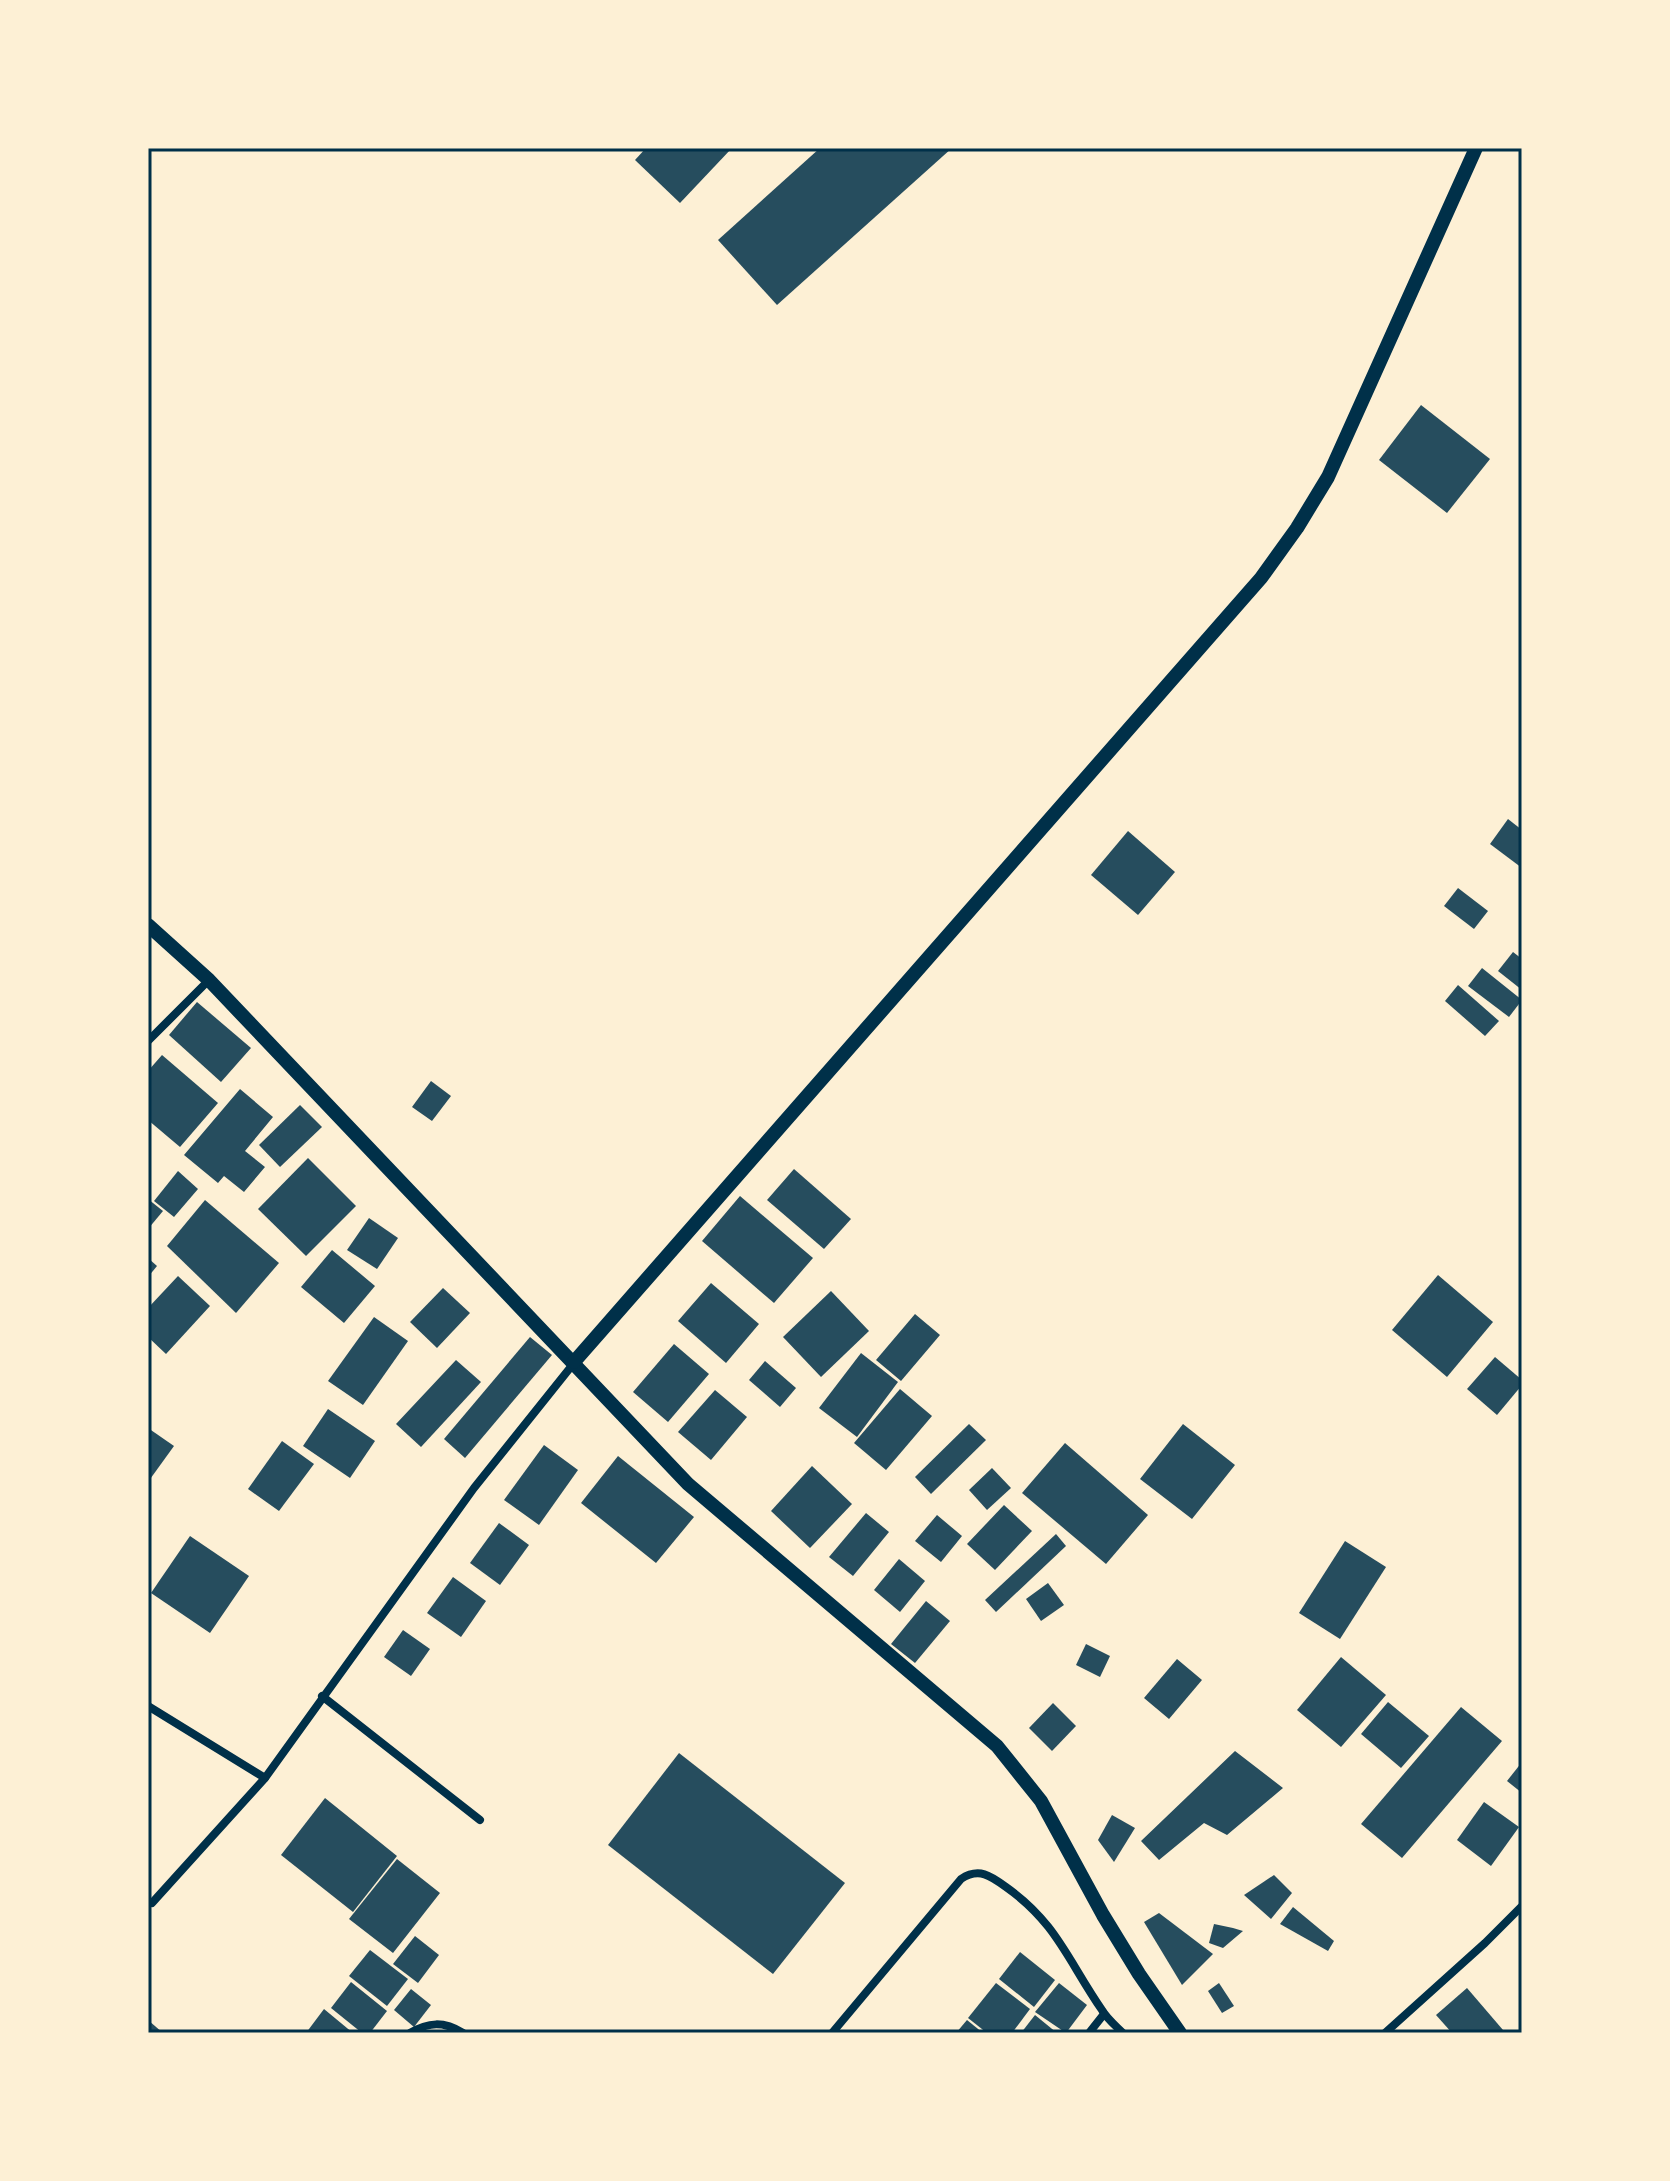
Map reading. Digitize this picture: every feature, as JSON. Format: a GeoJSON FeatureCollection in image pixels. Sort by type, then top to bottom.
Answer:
{"type":"FeatureCollection","features":[{"type":"Feature","properties":{"kind":"street"},"geometry":{"type":"LineString","coordinates":[[152,1903],[265,1778],[474,1488],[574,1362],[1261,578],[1328,477],[1476,148]]}},
{"type":"Feature","properties":{"kind":"street"},"geometry":{"type":"LineString","coordinates":[[148,925],[209,980],[688,1484],[970,1723],[1020,1772],[1041,1801],[1139,1974],[1180,2033]]}},
{"type":"Feature","properties":{"kind":"street"},"geometry":{"type":"LineString","coordinates":[[148,1041],[209,980]]}},
{"type":"Feature","properties":{"kind":"street"},"geometry":{"type":"LineString","coordinates":[[322,1696],[480,1820]]}},
{"type":"Feature","properties":{"kind":"street"},"geometry":{"type":"LineString","coordinates":[[148,1706],[265,1778]]}},
{"type":"Feature","properties":{"kind":"street"},"geometry":{"type":"LineString","coordinates":[[832,2033],[956,1885],[968,1874],[983,1873],[1024,1900],[1054,1932],[1104,2014],[1123,2033]]}},
{"type":"Feature","properties":{"kind":"street"},"geometry":{"type":"LineString","coordinates":[[1385,2033],[1522,1906]]}},
{"type":"Feature","properties":{"kind":"street"},"geometry":{"type":"LineString","coordinates":[[1089,2033],[1104,2014]]}},
{"type":"Feature","properties":{"kind":"street"},"geometry":{"type":"LineString","coordinates":[[410,2033],[422,2026],[436,2024],[449,2025],[463,2033]]}},
{"type":"Feature","properties":{"kind":"building"},"geometry":{"type":"Polygon","coordinates":[[[646,148],[732,148],[680,203],[635,160],[646,148]]]}},
{"type":"Feature","properties":{"kind":"building"},"geometry":{"type":"Polygon","coordinates":[[[820,148],[952,148],[777,305],[718,240],[820,148]]]}},
{"type":"Feature","properties":{"kind":"building"},"geometry":{"type":"Polygon","coordinates":[[[1421,405],[1490,459],[1447,513],[1379,460],[1421,405]]]}},
{"type":"Feature","properties":{"kind":"building"},"geometry":{"type":"Polygon","coordinates":[[[1508,819],[1522,830],[1522,868],[1490,844],[1508,819]]]}},
{"type":"Feature","properties":{"kind":"building"},"geometry":{"type":"Polygon","coordinates":[[[1128,831],[1175,872],[1138,915],[1091,875],[1128,831]]]}},
{"type":"Feature","properties":{"kind":"building"},"geometry":{"type":"Polygon","coordinates":[[[1458,888],[1488,911],[1474,929],[1444,906],[1458,888]]]}},
{"type":"Feature","properties":{"kind":"building"},"geometry":{"type":"Polygon","coordinates":[[[1513,952],[1522,959],[1522,990],[1498,971],[1513,952]]]}},
{"type":"Feature","properties":{"kind":"building"},"geometry":{"type":"Polygon","coordinates":[[[1482,968],[1522,1000],[1509,1017],[1468,986],[1482,968]]]}},
{"type":"Feature","properties":{"kind":"building"},"geometry":{"type":"Polygon","coordinates":[[[1458,985],[1499,1021],[1485,1036],[1445,1001],[1458,985]]]}},
{"type":"Feature","properties":{"kind":"building"},"geometry":{"type":"Polygon","coordinates":[[[197,1002],[251,1048],[221,1082],[169,1035],[197,1002]]]}},
{"type":"Feature","properties":{"kind":"building"},"geometry":{"type":"Polygon","coordinates":[[[162,1055],[218,1103],[180,1147],[148,1120],[148,1071],[162,1055]]]}},
{"type":"Feature","properties":{"kind":"building"},"geometry":{"type":"Polygon","coordinates":[[[431,1081],[451,1096],[432,1121],[412,1107],[431,1081]]]}},
{"type":"Feature","properties":{"kind":"building"},"geometry":{"type":"Polygon","coordinates":[[[240,1089],[273,1117],[245,1151],[265,1167],[244,1192],[224,1176],[218,1183],[184,1155],[240,1089]]]}},
{"type":"Feature","properties":{"kind":"building"},"geometry":{"type":"Polygon","coordinates":[[[300,1105],[322,1127],[280,1167],[259,1145],[300,1105]]]}},
{"type":"Feature","properties":{"kind":"building"},"geometry":{"type":"Polygon","coordinates":[[[308,1158],[356,1206],[306,1256],[258,1209],[308,1158]]]}},
{"type":"Feature","properties":{"kind":"building"},"geometry":{"type":"Polygon","coordinates":[[[794,1169],[851,1219],[824,1249],[767,1200],[794,1169]]]}},
{"type":"Feature","properties":{"kind":"building"},"geometry":{"type":"Polygon","coordinates":[[[178,1171],[198,1189],[174,1217],[154,1201],[178,1171]]]}},
{"type":"Feature","properties":{"kind":"building"},"geometry":{"type":"Polygon","coordinates":[[[740,1196],[813,1258],[774,1303],[702,1241],[740,1196]]]}},
{"type":"Feature","properties":{"kind":"building"},"geometry":{"type":"Polygon","coordinates":[[[148,1199],[163,1211],[148,1229],[148,1199]]]}},
{"type":"Feature","properties":{"kind":"building"},"geometry":{"type":"Polygon","coordinates":[[[205,1200],[279,1263],[236,1313],[167,1246],[205,1200]]]}},
{"type":"Feature","properties":{"kind":"building"},"geometry":{"type":"Polygon","coordinates":[[[369,1218],[398,1238],[377,1269],[347,1250],[369,1218]]]}},
{"type":"Feature","properties":{"kind":"building"},"geometry":{"type":"Polygon","coordinates":[[[332,1250],[375,1286],[344,1323],[301,1287],[332,1250]]]}},
{"type":"Feature","properties":{"kind":"building"},"geometry":{"type":"Polygon","coordinates":[[[148,1258],[157,1266],[148,1277],[148,1258]]]}},
{"type":"Feature","properties":{"kind":"building"},"geometry":{"type":"Polygon","coordinates":[[[1438,1275],[1493,1322],[1447,1377],[1392,1330],[1438,1275]]]}},
{"type":"Feature","properties":{"kind":"building"},"geometry":{"type":"Polygon","coordinates":[[[178,1276],[210,1306],[166,1354],[148,1337],[148,1308],[178,1276]]]}},
{"type":"Feature","properties":{"kind":"building"},"geometry":{"type":"Polygon","coordinates":[[[711,1283],[759,1324],[726,1363],[678,1321],[711,1283]]]}},
{"type":"Feature","properties":{"kind":"building"},"geometry":{"type":"Polygon","coordinates":[[[443,1288],[470,1313],[437,1348],[410,1322],[443,1288]]]}},
{"type":"Feature","properties":{"kind":"building"},"geometry":{"type":"Polygon","coordinates":[[[831,1291],[869,1331],[821,1377],[783,1337],[831,1291]]]}},
{"type":"Feature","properties":{"kind":"building"},"geometry":{"type":"Polygon","coordinates":[[[915,1314],[940,1335],[901,1381],[876,1360],[915,1314]]]}},
{"type":"Feature","properties":{"kind":"building"},"geometry":{"type":"Polygon","coordinates":[[[374,1317],[408,1341],[363,1405],[328,1381],[374,1317]]]}},
{"type":"Feature","properties":{"kind":"building"},"geometry":{"type":"Polygon","coordinates":[[[530,1337],[552,1355],[465,1458],[444,1439],[530,1337]]]}},
{"type":"Feature","properties":{"kind":"building"},"geometry":{"type":"Polygon","coordinates":[[[674,1344],[709,1374],[668,1422],[633,1392],[674,1344]]]}},
{"type":"Feature","properties":{"kind":"building"},"geometry":{"type":"Polygon","coordinates":[[[861,1353],[898,1382],[857,1437],[819,1408],[861,1353]]]}},
{"type":"Feature","properties":{"kind":"building"},"geometry":{"type":"Polygon","coordinates":[[[1495,1357],[1522,1380],[1522,1385],[1497,1415],[1467,1389],[1495,1357]]]}},
{"type":"Feature","properties":{"kind":"building"},"geometry":{"type":"Polygon","coordinates":[[[456,1360],[481,1382],[421,1447],[396,1424],[456,1360]]]}},
{"type":"Feature","properties":{"kind":"building"},"geometry":{"type":"Polygon","coordinates":[[[765,1361],[796,1388],[780,1407],[749,1380],[765,1361]]]}},
{"type":"Feature","properties":{"kind":"building"},"geometry":{"type":"Polygon","coordinates":[[[900,1389],[932,1416],[886,1470],[854,1443],[900,1389]]]}},
{"type":"Feature","properties":{"kind":"building"},"geometry":{"type":"Polygon","coordinates":[[[715,1390],[747,1417],[711,1460],[678,1432],[715,1390]]]}},
{"type":"Feature","properties":{"kind":"building"},"geometry":{"type":"Polygon","coordinates":[[[328,1409],[375,1441],[350,1478],[303,1446],[328,1409]]]}},
{"type":"Feature","properties":{"kind":"building"},"geometry":{"type":"Polygon","coordinates":[[[969,1424],[986,1440],[931,1494],[915,1477],[969,1424]]]}},
{"type":"Feature","properties":{"kind":"building"},"geometry":{"type":"Polygon","coordinates":[[[1183,1424],[1235,1465],[1192,1519],[1140,1479],[1183,1424]]]}},
{"type":"Feature","properties":{"kind":"building"},"geometry":{"type":"Polygon","coordinates":[[[148,1428],[174,1446],[148,1482],[148,1428]]]}},
{"type":"Feature","properties":{"kind":"building"},"geometry":{"type":"Polygon","coordinates":[[[282,1441],[314,1464],[279,1511],[248,1489],[282,1441]]]}},
{"type":"Feature","properties":{"kind":"building"},"geometry":{"type":"Polygon","coordinates":[[[1065,1443],[1148,1515],[1106,1564],[1022,1493],[1065,1443]]]}},
{"type":"Feature","properties":{"kind":"building"},"geometry":{"type":"Polygon","coordinates":[[[544,1445],[578,1470],[539,1525],[504,1500],[544,1445]]]}},
{"type":"Feature","properties":{"kind":"building"},"geometry":{"type":"Polygon","coordinates":[[[618,1456],[694,1517],[656,1563],[581,1503],[618,1456]]]}},
{"type":"Feature","properties":{"kind":"building"},"geometry":{"type":"Polygon","coordinates":[[[812,1466],[852,1504],[810,1548],[771,1511],[812,1466]]]}},
{"type":"Feature","properties":{"kind":"building"},"geometry":{"type":"Polygon","coordinates":[[[992,1468],[1011,1488],[987,1510],[969,1490],[992,1468]]]}},
{"type":"Feature","properties":{"kind":"building"},"geometry":{"type":"Polygon","coordinates":[[[1004,1505],[1032,1531],[995,1570],[967,1544],[1004,1505]]]}},
{"type":"Feature","properties":{"kind":"building"},"geometry":{"type":"Polygon","coordinates":[[[866,1513],[889,1532],[853,1576],[829,1557],[866,1513]]]}},
{"type":"Feature","properties":{"kind":"building"},"geometry":{"type":"Polygon","coordinates":[[[937,1515],[962,1536],[941,1562],[915,1541],[937,1515]]]}},
{"type":"Feature","properties":{"kind":"building"},"geometry":{"type":"Polygon","coordinates":[[[499,1523],[529,1545],[500,1585],[470,1563],[499,1523]]]}},
{"type":"Feature","properties":{"kind":"building"},"geometry":{"type":"Polygon","coordinates":[[[1056,1534],[1066,1546],[996,1612],[985,1600],[1056,1534]]]}},
{"type":"Feature","properties":{"kind":"building"},"geometry":{"type":"Polygon","coordinates":[[[190,1536],[249,1576],[210,1633],[151,1593],[190,1536]]]}},
{"type":"Feature","properties":{"kind":"building"},"geometry":{"type":"Polygon","coordinates":[[[1345,1541],[1386,1567],[1340,1639],[1299,1613],[1345,1541]]]}},
{"type":"Feature","properties":{"kind":"building"},"geometry":{"type":"Polygon","coordinates":[[[899,1559],[925,1581],[900,1612],[874,1590],[899,1559]]]}},
{"type":"Feature","properties":{"kind":"building"},"geometry":{"type":"Polygon","coordinates":[[[453,1577],[486,1601],[461,1637],[427,1613],[453,1577]]]}},
{"type":"Feature","properties":{"kind":"building"},"geometry":{"type":"Polygon","coordinates":[[[1048,1583],[1064,1605],[1041,1621],[1026,1599],[1048,1583]]]}},
{"type":"Feature","properties":{"kind":"building"},"geometry":{"type":"Polygon","coordinates":[[[926,1601],[950,1621],[915,1663],[891,1644],[926,1601]]]}},
{"type":"Feature","properties":{"kind":"building"},"geometry":{"type":"Polygon","coordinates":[[[403,1630],[430,1649],[411,1676],[384,1657],[403,1630]]]}},
{"type":"Feature","properties":{"kind":"building"},"geometry":{"type":"Polygon","coordinates":[[[1086,1644],[1110,1656],[1100,1677],[1076,1665],[1086,1644]]]}},
{"type":"Feature","properties":{"kind":"building"},"geometry":{"type":"Polygon","coordinates":[[[1341,1657],[1386,1695],[1341,1747],[1297,1710],[1341,1657]]]}},
{"type":"Feature","properties":{"kind":"building"},"geometry":{"type":"Polygon","coordinates":[[[1177,1659],[1202,1680],[1169,1719],[1144,1698],[1177,1659]]]}},
{"type":"Feature","properties":{"kind":"building"},"geometry":{"type":"Polygon","coordinates":[[[1388,1702],[1429,1736],[1401,1768],[1361,1734],[1388,1702]]]}},
{"type":"Feature","properties":{"kind":"building"},"geometry":{"type":"Polygon","coordinates":[[[1053,1703],[1076,1726],[1052,1751],[1029,1728],[1053,1703]]]}},
{"type":"Feature","properties":{"kind":"building"},"geometry":{"type":"Polygon","coordinates":[[[1461,1707],[1502,1741],[1402,1858],[1361,1824],[1461,1707]]]}},
{"type":"Feature","properties":{"kind":"building"},"geometry":{"type":"Polygon","coordinates":[[[1235,1751],[1283,1788],[1227,1835],[1204,1823],[1159,1860],[1141,1841],[1235,1751]]]}},
{"type":"Feature","properties":{"kind":"building"},"geometry":{"type":"Polygon","coordinates":[[[679,1753],[845,1883],[773,1974],[608,1845],[679,1753]]]}},
{"type":"Feature","properties":{"kind":"building"},"geometry":{"type":"Polygon","coordinates":[[[1522,1762],[1522,1793],[1507,1781],[1522,1762]]]}},
{"type":"Feature","properties":{"kind":"building"},"geometry":{"type":"Polygon","coordinates":[[[325,1798],[397,1856],[353,1912],[281,1855],[325,1798]]]}},
{"type":"Feature","properties":{"kind":"building"},"geometry":{"type":"Polygon","coordinates":[[[1484,1802],[1519,1827],[1491,1866],[1457,1840],[1484,1802]]]}},
{"type":"Feature","properties":{"kind":"building"},"geometry":{"type":"Polygon","coordinates":[[[1112,1815],[1135,1828],[1114,1862],[1098,1840],[1112,1815]]]}},
{"type":"Feature","properties":{"kind":"building"},"geometry":{"type":"Polygon","coordinates":[[[397,1859],[440,1893],[393,1953],[349,1919],[397,1859]]]}},
{"type":"Feature","properties":{"kind":"building"},"geometry":{"type":"Polygon","coordinates":[[[1274,1875],[1292,1893],[1271,1919],[1244,1895],[1274,1875]]]}},
{"type":"Feature","properties":{"kind":"building"},"geometry":{"type":"Polygon","coordinates":[[[1293,1907],[1334,1941],[1328,1951],[1280,1924],[1293,1907]]]}},
{"type":"Feature","properties":{"kind":"building"},"geometry":{"type":"Polygon","coordinates":[[[1159,1913],[1213,1954],[1182,1985],[1144,1922],[1159,1913]]]}},
{"type":"Feature","properties":{"kind":"building"},"geometry":{"type":"Polygon","coordinates":[[[1214,1924],[1243,1931],[1223,1948],[1209,1943],[1214,1924]]]}},
{"type":"Feature","properties":{"kind":"building"},"geometry":{"type":"Polygon","coordinates":[[[415,1936],[439,1955],[418,1983],[393,1964],[415,1936]]]}},
{"type":"Feature","properties":{"kind":"building"},"geometry":{"type":"Polygon","coordinates":[[[370,1950],[408,1979],[387,2006],[349,1976],[370,1950]]]}},
{"type":"Feature","properties":{"kind":"building"},"geometry":{"type":"Polygon","coordinates":[[[1020,1952],[1055,1980],[1034,2007],[999,1979],[1020,1952]]]}},
{"type":"Feature","properties":{"kind":"building"},"geometry":{"type":"Polygon","coordinates":[[[351,1982],[387,2011],[370,2033],[362,2033],[331,2008],[351,1982]]]}},
{"type":"Feature","properties":{"kind":"building"},"geometry":{"type":"Polygon","coordinates":[[[996,1983],[1030,2009],[1012,2033],[987,2033],[968,2018],[996,1983]]]}},
{"type":"Feature","properties":{"kind":"building"},"geometry":{"type":"Polygon","coordinates":[[[1059,1983],[1087,2005],[1066,2033],[1035,2012],[1059,1983]]]}},
{"type":"Feature","properties":{"kind":"building"},"geometry":{"type":"Polygon","coordinates":[[[1219,1983],[1234,2006],[1222,2013],[1208,1991],[1219,1983]]]}},
{"type":"Feature","properties":{"kind":"building"},"geometry":{"type":"Polygon","coordinates":[[[1467,1988],[1503,2030],[1500,2033],[1452,2033],[1436,2015],[1467,1988]]]}},
{"type":"Feature","properties":{"kind":"building"},"geometry":{"type":"Polygon","coordinates":[[[411,1989],[431,2005],[414,2027],[394,2010],[411,1989]]]}},
{"type":"Feature","properties":{"kind":"building"},"geometry":{"type":"Polygon","coordinates":[[[324,2009],[353,2033],[306,2033],[324,2009]]]}},
{"type":"Feature","properties":{"kind":"building"},"geometry":{"type":"Polygon","coordinates":[[[1035,2015],[1057,2033],[1021,2033],[1035,2015]]]}},
{"type":"Feature","properties":{"kind":"building"},"geometry":{"type":"Polygon","coordinates":[[[148,2020],[163,2033],[148,2033],[148,2020]]]}},
{"type":"Feature","properties":{"kind":"building"},"geometry":{"type":"Polygon","coordinates":[[[967,2020],[983,2033],[956,2033],[967,2020]]]}}]}
